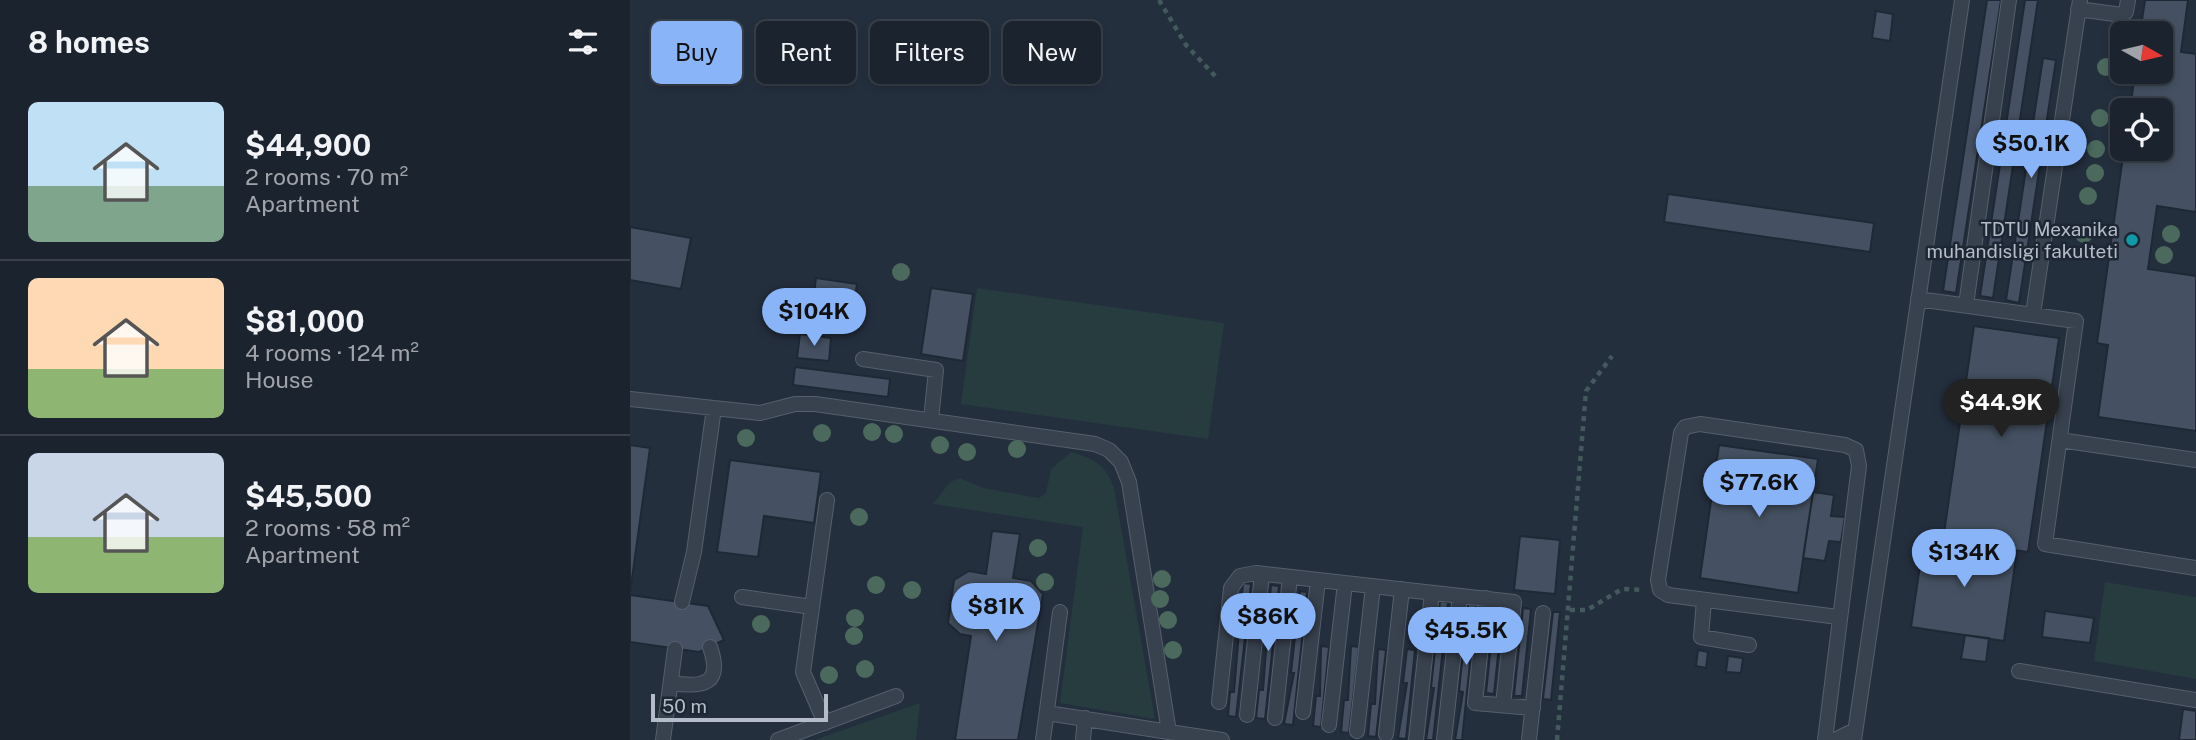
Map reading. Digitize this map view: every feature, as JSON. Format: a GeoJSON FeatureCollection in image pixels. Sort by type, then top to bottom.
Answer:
{"type":"FeatureCollection","features":[{"type":"Feature","properties":{"kind":"lane"},"geometry":{"type":"LineString","coordinates":[[1835,740],[1855,735],[1962,0]]}},
{"type":"Feature","properties":{"kind":"lane"},"geometry":{"type":"LineString","coordinates":[[1966,305],[2009,0]]}},
{"type":"Feature","properties":{"kind":"lane"},"geometry":{"type":"LineString","coordinates":[[2033,313],[2079,5],[2122,15],[2126,12],[2128,0]]}},
{"type":"Feature","properties":{"kind":"lane"},"geometry":{"type":"LineString","coordinates":[[1918,299],[2076,321],[2045,544],[2196,568]]}},
{"type":"Feature","properties":{"kind":"lane"},"geometry":{"type":"LineString","coordinates":[[863,359],[936,370],[931,420]]}},
{"type":"Feature","properties":{"kind":"lane"},"geometry":{"type":"LineString","coordinates":[[630,399],[760,412],[806,404],[1095,444],[1110,450],[1121,462],[1129,482],[1169,732]]}},
{"type":"Feature","properties":{"kind":"lane"},"geometry":{"type":"LineString","coordinates":[[686,598],[714,408]]}},
{"type":"Feature","properties":{"kind":"lane"},"geometry":{"type":"LineString","coordinates":[[1825,740],[1838,617],[1859,466],[1856,450],[1845,445],[1700,424],[1685,427],[1681,433],[1672,487],[1658,580],[1660,590],[1668,595],[1838,617]]}},
{"type":"Feature","properties":{"kind":"lane"},"geometry":{"type":"LineString","coordinates":[[2060,440],[2196,460]]}},
{"type":"Feature","properties":{"kind":"lane"},"geometry":{"type":"LineString","coordinates":[[825,723],[804,678],[827,500]]}},
{"type":"Feature","properties":{"kind":"lane"},"geometry":{"type":"LineString","coordinates":[[1247,715],[1262,574]]}},
{"type":"Feature","properties":{"kind":"lane"},"geometry":{"type":"LineString","coordinates":[[1219,702],[1231,588],[1240,576],[1262,574],[1514,601],[1503,705]]}},
{"type":"Feature","properties":{"kind":"lane"},"geometry":{"type":"LineString","coordinates":[[1275,719],[1290,577]]}},
{"type":"Feature","properties":{"kind":"lane"},"geometry":{"type":"LineString","coordinates":[[1303,712],[1318,580]]}},
{"type":"Feature","properties":{"kind":"lane"},"geometry":{"type":"LineString","coordinates":[[1329,726],[1345,583]]}},
{"type":"Feature","properties":{"kind":"lane"},"geometry":{"type":"LineString","coordinates":[[1357,731],[1373,586]]}},
{"type":"Feature","properties":{"kind":"lane"},"geometry":{"type":"LineString","coordinates":[[1386,734],[1402,589]]}},
{"type":"Feature","properties":{"kind":"lane"},"geometry":{"type":"LineString","coordinates":[[1416,740],[1432,593]]}},
{"type":"Feature","properties":{"kind":"lane"},"geometry":{"type":"LineString","coordinates":[[1444,740],[1460,596]]}},
{"type":"Feature","properties":{"kind":"lane"},"geometry":{"type":"LineString","coordinates":[[742,597],[812,607]]}},
{"type":"Feature","properties":{"kind":"lane"},"geometry":{"type":"LineString","coordinates":[[1486,598],[1475,703],[1533,708]]}},
{"type":"Feature","properties":{"kind":"lane"},"geometry":{"type":"LineString","coordinates":[[1704,600],[1700,637],[1749,645]]}},
{"type":"Feature","properties":{"kind":"lane"},"geometry":{"type":"LineString","coordinates":[[1043,740],[1060,612]]}},
{"type":"Feature","properties":{"kind":"lane"},"geometry":{"type":"LineString","coordinates":[[1529,740],[1543,613]]}},
{"type":"Feature","properties":{"kind":"lane"},"geometry":{"type":"LineString","coordinates":[[671,683],[699,685],[709,680],[715,674],[716,664],[710,647]]}},
{"type":"Feature","properties":{"kind":"lane"},"geometry":{"type":"LineString","coordinates":[[663,740],[675,649]]}},
{"type":"Feature","properties":{"kind":"lane"},"geometry":{"type":"LineString","coordinates":[[2019,671],[2196,700]]}},
{"type":"Feature","properties":{"kind":"lane"},"geometry":{"type":"LineString","coordinates":[[778,740],[896,696]]}},
{"type":"Feature","properties":{"kind":"lane"},"geometry":{"type":"LineString","coordinates":[[1047,713],[1222,740]]}},
{"type":"Feature","properties":{"kind":"lane"},"geometry":{"type":"LineString","coordinates":[[1083,740],[1085,718]]}},
{"type":"Feature","properties":{"kind":"path"},"geometry":{"type":"LineString","coordinates":[[1159,0],[1186,45],[1216,77]]}},
{"type":"Feature","properties":{"kind":"path"},"geometry":{"type":"LineString","coordinates":[[1557,740],[1570,610],[1586,391],[1612,356]]}},
{"type":"Feature","properties":{"kind":"path"},"geometry":{"type":"LineString","coordinates":[[1570,610],[1587,610],[1622,589],[1660,590]]}},
{"type":"Feature","properties":{"kind":"green space"},"geometry":{"type":"Polygon","coordinates":[[[977,288],[1224,323],[1208,439],[961,404],[977,288]]]}},
{"type":"Feature","properties":{"kind":"green space"},"geometry":{"type":"Polygon","coordinates":[[[1071,452],[1086,457],[1103,468],[1114,488],[1155,719],[1060,703],[1083,527],[933,504],[950,482],[960,478],[983,488],[1039,498],[1046,493],[1051,469],[1071,452]]]}},
{"type":"Feature","properties":{"kind":"green space"},"geometry":{"type":"Polygon","coordinates":[[[2105,582],[2196,597],[2196,679],[2094,661],[2105,582]]]}},
{"type":"Feature","properties":{"kind":"green space"},"geometry":{"type":"Polygon","coordinates":[[[920,703],[916,740],[815,740],[920,703]]]}},
{"type":"Feature","properties":{"kind":"building"},"geometry":{"type":"Polygon","coordinates":[[[1987,0],[2001,0],[1956,293],[1943,291],[1987,0]]]}},
{"type":"Feature","properties":{"kind":"building"},"geometry":{"type":"Polygon","coordinates":[[[2025,0],[2038,0],[1993,298],[1980,296],[2025,0]]]}},
{"type":"Feature","properties":{"kind":"building","name":"TDTU Mexanika muhandisligi fakulteti"},"geometry":{"type":"Polygon","coordinates":[[[2145,0],[2188,0],[2181,52],[2196,54],[2196,212],[2157,206],[2148,269],[2196,276],[2196,431],[2098,417],[2108,345],[2097,343],[2122,161],[2173,161],[2173,98],[2132,98],[2133,84],[2174,84],[2174,21],[2142,21],[2145,0]]]}},
{"type":"Feature","properties":{"kind":"building"},"geometry":{"type":"Polygon","coordinates":[[[1876,11],[1893,14],[1890,41],[1872,38],[1876,11]]]}},
{"type":"Feature","properties":{"kind":"building"},"geometry":{"type":"Polygon","coordinates":[[[2043,58],[2056,60],[2019,303],[2006,300],[2043,58]]]}},
{"type":"Feature","properties":{"kind":"building"},"geometry":{"type":"Polygon","coordinates":[[[1668,194],[1874,223],[1870,252],[1664,222],[1668,194]]]}},
{"type":"Feature","properties":{"kind":"building"},"geometry":{"type":"Polygon","coordinates":[[[630,227],[691,238],[681,289],[630,280],[630,227]]]}},
{"type":"Feature","properties":{"kind":"building"},"geometry":{"type":"Polygon","coordinates":[[[816,278],[857,284],[852,315],[812,309],[816,278]]]}},
{"type":"Feature","properties":{"kind":"building"},"geometry":{"type":"Polygon","coordinates":[[[931,288],[973,294],[963,361],[921,354],[931,288]]]}},
{"type":"Feature","properties":{"kind":"building"},"geometry":{"type":"Polygon","coordinates":[[[1974,326],[2059,338],[2028,552],[1943,540],[1974,326]]]}},
{"type":"Feature","properties":{"kind":"building"},"geometry":{"type":"Polygon","coordinates":[[[800,334],[831,338],[829,361],[797,358],[800,334]]]}},
{"type":"Feature","properties":{"kind":"building"},"geometry":{"type":"Polygon","coordinates":[[[795,367],[890,379],[888,397],[793,385],[795,367]]]}},
{"type":"Feature","properties":{"kind":"building"},"geometry":{"type":"Polygon","coordinates":[[[630,445],[650,448],[630,593],[630,445]]]}},
{"type":"Feature","properties":{"kind":"building"},"geometry":{"type":"Polygon","coordinates":[[[1719,445],[1818,459],[1798,593],[1700,578],[1719,445]]]}},
{"type":"Feature","properties":{"kind":"building"},"geometry":{"type":"Polygon","coordinates":[[[730,460],[821,472],[814,523],[764,516],[758,557],[717,552],[730,460]]]}},
{"type":"Feature","properties":{"kind":"building"},"geometry":{"type":"Polygon","coordinates":[[[1813,492],[1834,495],[1831,516],[1845,517],[1841,542],[1829,541],[1825,561],[1803,558],[1813,492]]]}},
{"type":"Feature","properties":{"kind":"building"},"geometry":{"type":"Polygon","coordinates":[[[992,531],[1020,534],[1013,578],[1031,581],[1043,594],[1018,740],[955,740],[971,636],[960,634],[948,623],[954,580],[969,571],[986,574],[992,531]]]}},
{"type":"Feature","properties":{"kind":"building"},"geometry":{"type":"Polygon","coordinates":[[[1520,536],[1560,540],[1555,594],[1514,590],[1520,536]]]}},
{"type":"Feature","properties":{"kind":"building"},"geometry":{"type":"Polygon","coordinates":[[[1924,538],[2017,551],[2004,641],[1911,627],[1924,538]]]}},
{"type":"Feature","properties":{"kind":"building"},"geometry":{"type":"Polygon","coordinates":[[[1243,583],[1251,584],[1236,717],[1228,716],[1230,692],[1234,692],[1243,583]]]}},
{"type":"Feature","properties":{"kind":"building"},"geometry":{"type":"Polygon","coordinates":[[[1271,585],[1279,586],[1265,719],[1256,718],[1259,690],[1263,690],[1271,585]]]}},
{"type":"Feature","properties":{"kind":"building"},"geometry":{"type":"Polygon","coordinates":[[[1300,591],[1307,592],[1293,725],[1284,724],[1294,673],[1291,673],[1300,591]]]}},
{"type":"Feature","properties":{"kind":"building"},"geometry":{"type":"Polygon","coordinates":[[[630,595],[708,606],[724,640],[699,652],[630,642],[630,595]]]}},
{"type":"Feature","properties":{"kind":"building"},"geometry":{"type":"Polygon","coordinates":[[[1440,601],[1448,602],[1433,740],[1426,740],[1434,688],[1431,688],[1440,601]]]}},
{"type":"Feature","properties":{"kind":"building"},"geometry":{"type":"Polygon","coordinates":[[[1468,604],[1476,605],[1462,740],[1455,740],[1463,692],[1459,691],[1468,604]]]}},
{"type":"Feature","properties":{"kind":"building"},"geometry":{"type":"Polygon","coordinates":[[[1495,605],[1503,606],[1494,694],[1486,693],[1495,605]]]}},
{"type":"Feature","properties":{"kind":"building"},"geometry":{"type":"Polygon","coordinates":[[[1523,608],[1531,609],[1522,696],[1514,696],[1523,608]]]}},
{"type":"Feature","properties":{"kind":"building"},"geometry":{"type":"Polygon","coordinates":[[[2045,611],[2094,618],[2090,643],[2042,637],[2045,611]]]}},
{"type":"Feature","properties":{"kind":"building"},"geometry":{"type":"Polygon","coordinates":[[[1553,612],[1560,612],[1551,700],[1543,699],[1553,612]]]}},
{"type":"Feature","properties":{"kind":"building"},"geometry":{"type":"Polygon","coordinates":[[[1965,635],[1989,638],[1986,662],[1961,659],[1965,635]]]}},
{"type":"Feature","properties":{"kind":"building"},"geometry":{"type":"Polygon","coordinates":[[[1321,646],[1329,647],[1321,727],[1313,726],[1316,696],[1320,696],[1321,646]]]}},
{"type":"Feature","properties":{"kind":"building"},"geometry":{"type":"Polygon","coordinates":[[[1351,646],[1359,647],[1349,733],[1341,732],[1344,700],[1348,700],[1351,646]]]}},
{"type":"Feature","properties":{"kind":"building"},"geometry":{"type":"Polygon","coordinates":[[[1378,649],[1386,650],[1376,737],[1368,736],[1371,704],[1375,704],[1378,649]]]}},
{"type":"Feature","properties":{"kind":"building"},"geometry":{"type":"Polygon","coordinates":[[[1407,649],[1415,650],[1406,739],[1398,738],[1407,683],[1403,683],[1407,649]]]}},
{"type":"Feature","properties":{"kind":"building"},"geometry":{"type":"Polygon","coordinates":[[[1698,650],[1708,652],[1706,668],[1696,666],[1698,650]]]}},
{"type":"Feature","properties":{"kind":"building"},"geometry":{"type":"Polygon","coordinates":[[[1728,656],[1743,658],[1741,673],[1726,672],[1728,656]]]}},
{"type":"Feature","properties":{"kind":"building"},"geometry":{"type":"Polygon","coordinates":[[[2183,709],[2196,711],[2196,740],[2179,740],[2183,709]]]}},
{"type":"Feature","properties":{"kind":"place","name":"TDTU Mexanika muhandisligi fakulteti"},"geometry":{"type":"Point","coordinates":[2132,240]}}]}
